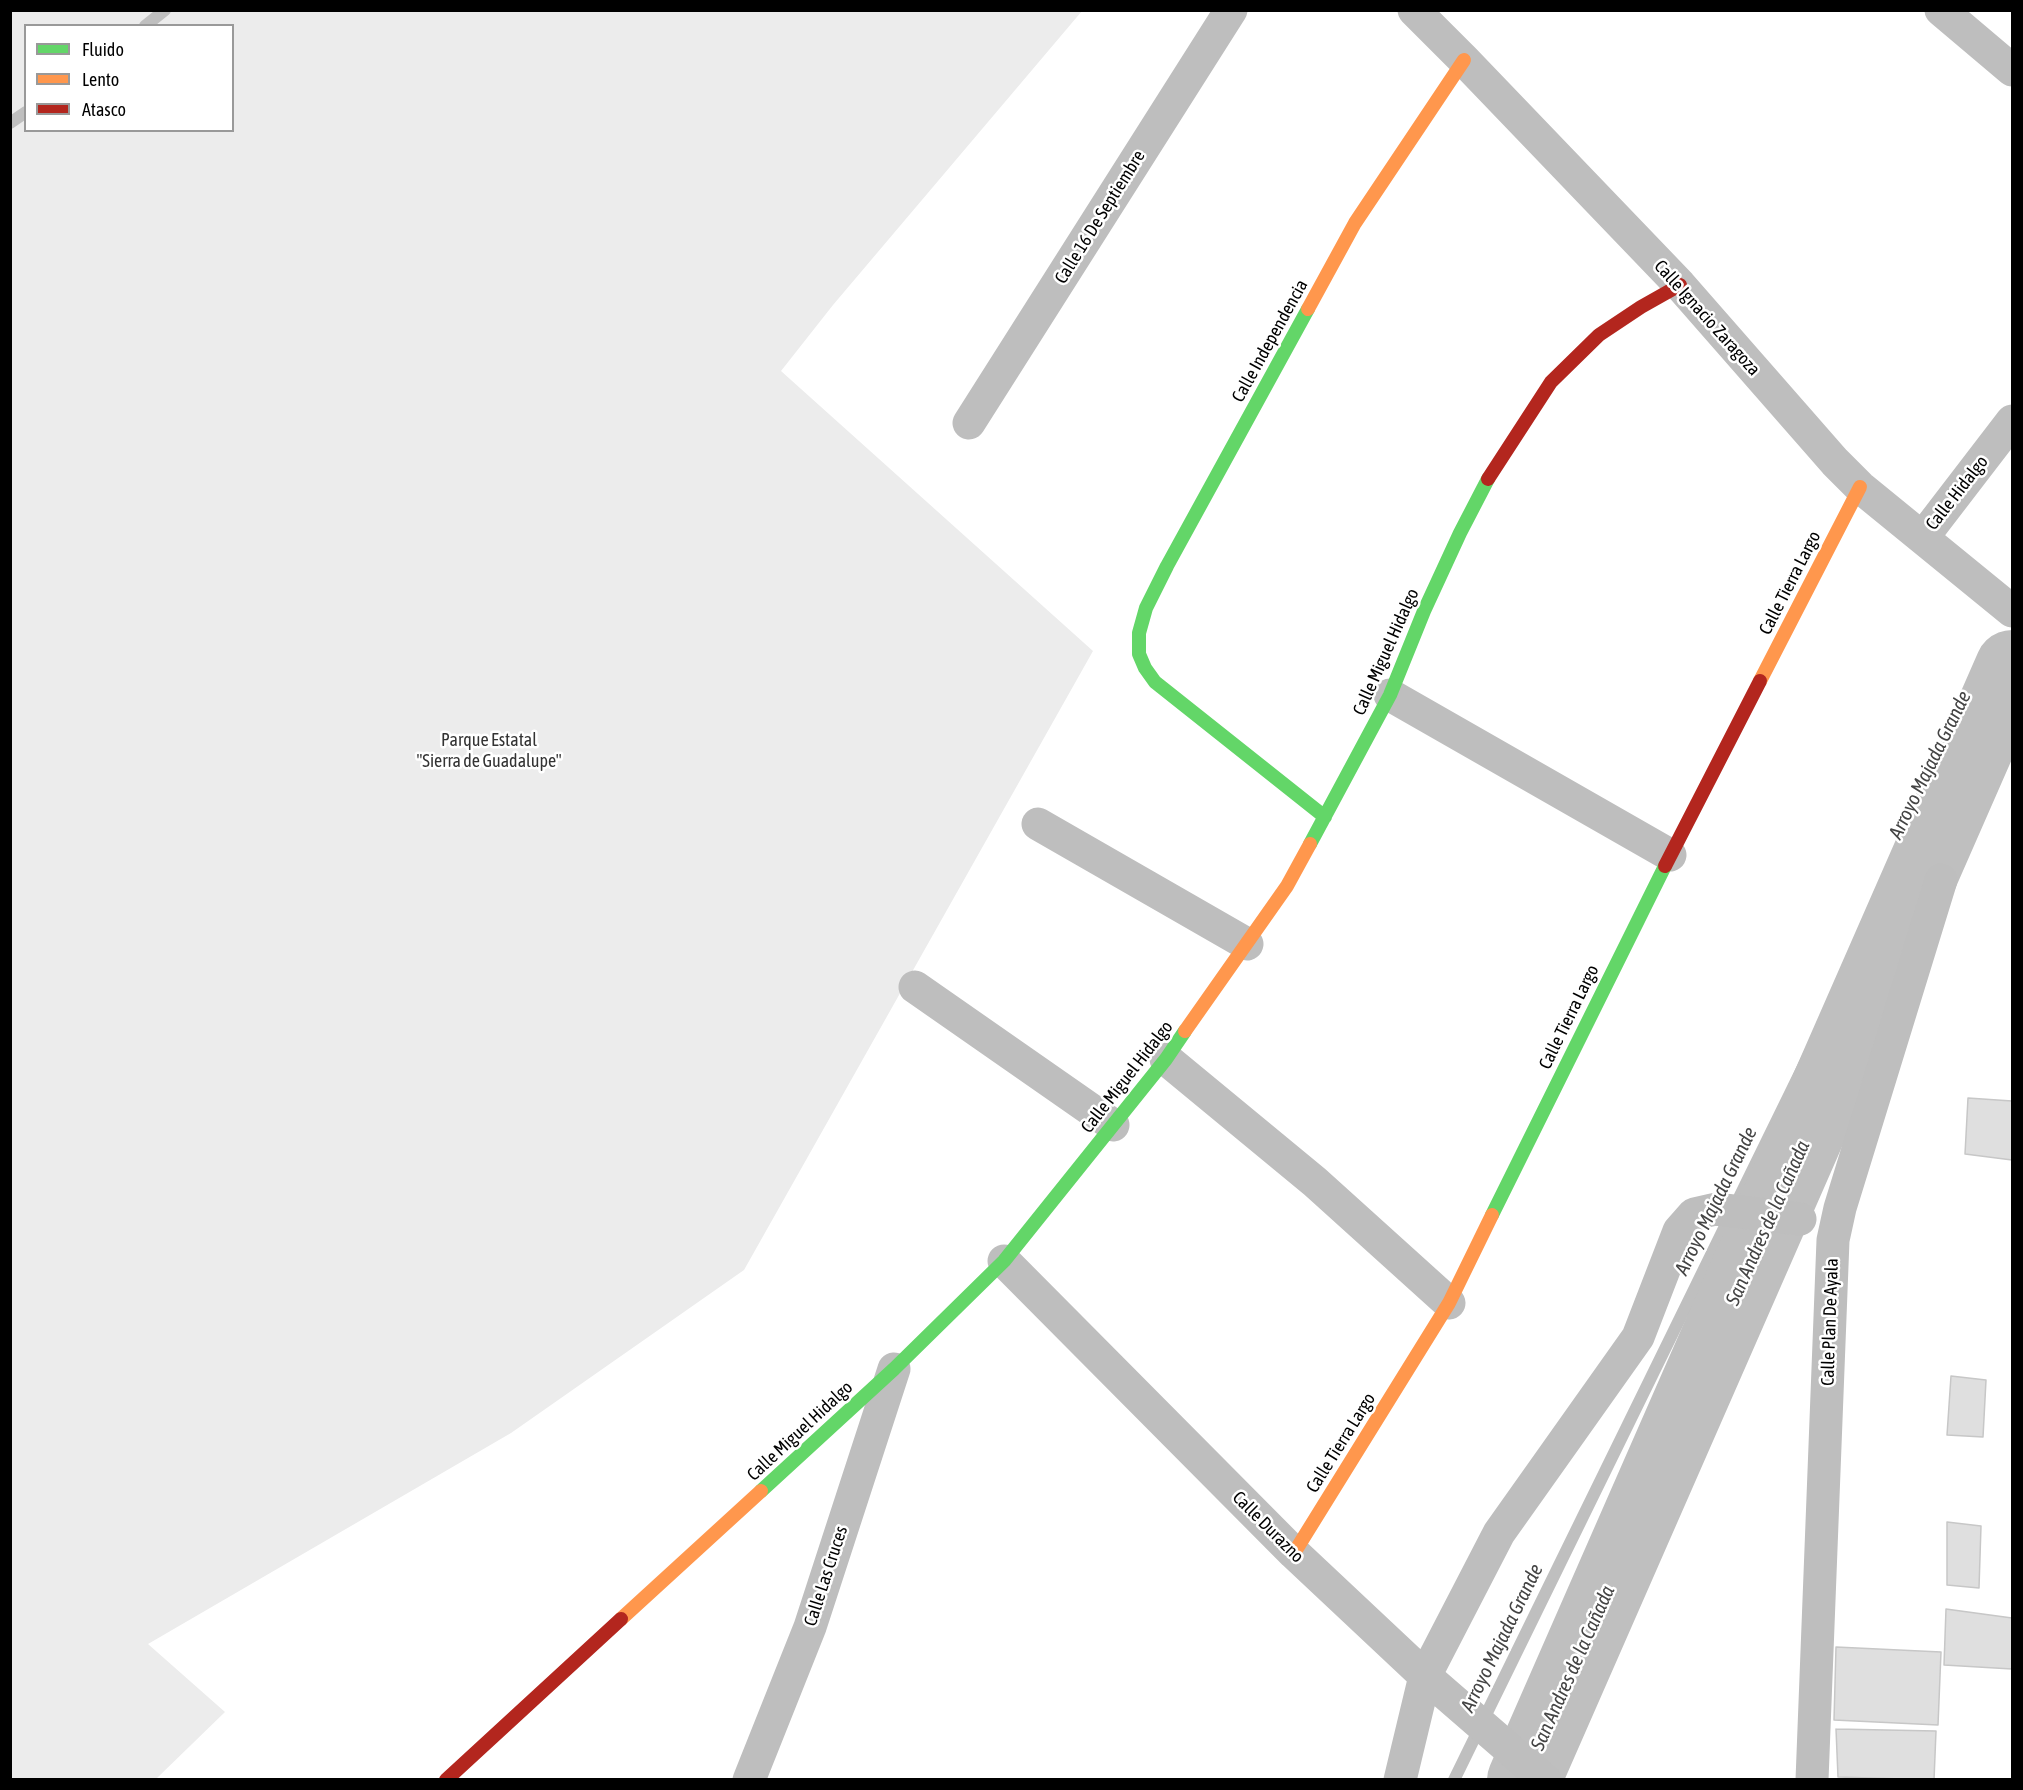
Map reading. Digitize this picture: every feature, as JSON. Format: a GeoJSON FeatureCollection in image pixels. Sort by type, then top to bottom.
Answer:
{"type":"FeatureCollection","features":[{"type":"Feature","properties":{"kind":"street","name":"Calle 16 De Septiembre"},"geometry":{"type":"LineString","coordinates":[[969,423],[1231,10]]}},
{"type":"Feature","properties":{"kind":"street","name":"Calle Ignacio Zaragoza"},"geometry":{"type":"LineString","coordinates":[[1414,10],[1680,285],[1835,462],[1860,487],[2013,611]]}},
{"type":"Feature","properties":{"kind":"street"},"geometry":{"type":"LineString","coordinates":[[1941,10],[2013,70]]}},
{"type":"Feature","properties":{"kind":"street","name":"Calle Independencia"},"geometry":{"type":"LineString","coordinates":[[1325,817],[1155,682],[1145,669],[1139,654],[1139,633],[1146,608],[1178,545],[1355,223],[1464,60]]}},
{"type":"Feature","properties":{"kind":"street","name":"Calle Miguel Hidalgo"},"geometry":{"type":"LineString","coordinates":[[446,1779],[894,1369],[1004,1261],[1166,1059],[1287,886],[1390,695],[1424,611],[1469,514],[1494,467],[1551,382],[1599,335],[1680,285]]}},
{"type":"Feature","properties":{"kind":"street","name":"Calle Hidalgo"},"geometry":{"type":"LineString","coordinates":[[1923,537],[2013,421]]}},
{"type":"Feature","properties":{"kind":"street","name":"Calle Tierra Largo"},"geometry":{"type":"LineString","coordinates":[[1294,1553],[1449,1303],[1670,855],[1860,487]]}},
{"type":"Feature","properties":{"kind":"street"},"geometry":{"type":"LineString","coordinates":[[1390,695],[1670,855]]}},
{"type":"Feature","properties":{"kind":"street"},"geometry":{"type":"LineString","coordinates":[[1038,824],[1248,944]]}},
{"type":"Feature","properties":{"kind":"street","name":"Calle Plan De Ayala"},"geometry":{"type":"LineString","coordinates":[[1812,1779],[1833,1240],[1840,1208],[1941,880]]}},
{"type":"Feature","properties":{"kind":"street"},"geometry":{"type":"LineString","coordinates":[[915,987],[1113,1125]]}},
{"type":"Feature","properties":{"kind":"street"},"geometry":{"type":"LineString","coordinates":[[1166,1059],[1315,1182],[1449,1303]]}},
{"type":"Feature","properties":{"kind":"street"},"geometry":{"type":"LineString","coordinates":[[1400,1779],[1425,1676],[1499,1533],[1638,1337],[1679,1232],[1694,1214],[1716,1209],[1800,1220]]}},
{"type":"Feature","properties":{"kind":"street","name":"Calle Durazno"},"geometry":{"type":"LineString","coordinates":[[1004,1261],[1294,1553],[1425,1676],[1545,1779]]}},
{"type":"Feature","properties":{"kind":"street","name":"Calle Las Cruces"},"geometry":{"type":"LineString","coordinates":[[749,1779],[810,1627],[894,1369]]}},
{"type":"Feature","properties":{"kind":"green space","name":"Parque Estatal \"Sierra de Guadalupe\""},"geometry":{"type":"Polygon","coordinates":[[[11,11],[1082,11],[833,305],[781,371],[1093,651],[744,1270],[511,1433],[148,1644],[225,1712],[156,1779],[11,1780],[11,11]]]}},
{"type":"Feature","properties":{"kind":"building"},"geometry":{"type":"Polygon","coordinates":[[[1968,1098],[2012,1101],[2012,1160],[1965,1154],[1968,1098]]]}},
{"type":"Feature","properties":{"kind":"building"},"geometry":{"type":"Polygon","coordinates":[[[1951,1376],[1986,1380],[1983,1437],[1947,1435],[1951,1376]]]}},
{"type":"Feature","properties":{"kind":"building"},"geometry":{"type":"Polygon","coordinates":[[[1947,1522],[1981,1526],[1979,1588],[1947,1585],[1947,1522]]]}},
{"type":"Feature","properties":{"kind":"building"},"geometry":{"type":"Polygon","coordinates":[[[1946,1609],[2012,1618],[2012,1669],[1944,1665],[1946,1609]]]}},
{"type":"Feature","properties":{"kind":"building"},"geometry":{"type":"Polygon","coordinates":[[[1836,1647],[1941,1652],[1938,1725],[1834,1720],[1836,1647]]]}},
{"type":"Feature","properties":{"kind":"building"},"geometry":{"type":"Polygon","coordinates":[[[1836,1729],[1936,1731],[1934,1780],[1838,1777],[1836,1729]]]}},
{"type":"Feature","properties":{"kind":"waterway"},"geometry":{"type":"LineString","coordinates":[[148,24],[165,10]]}},
{"type":"Feature","properties":{"kind":"waterway"},"geometry":{"type":"LineString","coordinates":[[10,123],[24,113]]}},
{"type":"Feature","properties":{"kind":"waterway","name":"Arroyo Majada Grande"},"geometry":{"type":"LineString","coordinates":[[1454,1780],[2012,640]]}},
{"type":"Feature","properties":{"kind":"waterway","name":"San Andres de la Cañada"},"geometry":{"type":"LineString","coordinates":[[1524,1780],[2012,667]]}},
{"type":"Feature","properties":{"kind":"traffic: fast"},"geometry":{"type":"LineString","coordinates":[[1308,309],[1146,608],[1139,633],[1139,654],[1155,682],[1325,817]]}},
{"type":"Feature","properties":{"kind":"traffic: fast"},"geometry":{"type":"LineString","coordinates":[[1310,844],[1390,695],[1424,611],[1488,479]]}},
{"type":"Feature","properties":{"kind":"traffic: fast"},"geometry":{"type":"LineString","coordinates":[[1492,1215],[1665,866]]}},
{"type":"Feature","properties":{"kind":"traffic: fast"},"geometry":{"type":"LineString","coordinates":[[761,1491],[894,1369],[1004,1261],[1166,1059],[1185,1031]]}},
{"type":"Feature","properties":{"kind":"traffic: slow"},"geometry":{"type":"LineString","coordinates":[[1308,309],[1355,223],[1464,60]]}},
{"type":"Feature","properties":{"kind":"traffic: slow"},"geometry":{"type":"LineString","coordinates":[[1760,681],[1860,487]]}},
{"type":"Feature","properties":{"kind":"traffic: slow"},"geometry":{"type":"LineString","coordinates":[[1185,1031],[1287,886],[1310,844]]}},
{"type":"Feature","properties":{"kind":"traffic: slow"},"geometry":{"type":"LineString","coordinates":[[1294,1553],[1449,1303],[1492,1215]]}},
{"type":"Feature","properties":{"kind":"traffic: slow"},"geometry":{"type":"LineString","coordinates":[[621,1619],[761,1491]]}},
{"type":"Feature","properties":{"kind":"traffic: jam"},"geometry":{"type":"LineString","coordinates":[[1488,479],[1551,382],[1599,335],[1680,285]]}},
{"type":"Feature","properties":{"kind":"traffic: jam"},"geometry":{"type":"LineString","coordinates":[[1665,866],[1760,681]]}},
{"type":"Feature","properties":{"kind":"traffic: jam"},"geometry":{"type":"LineString","coordinates":[[446,1780],[621,1619]]}}]}
